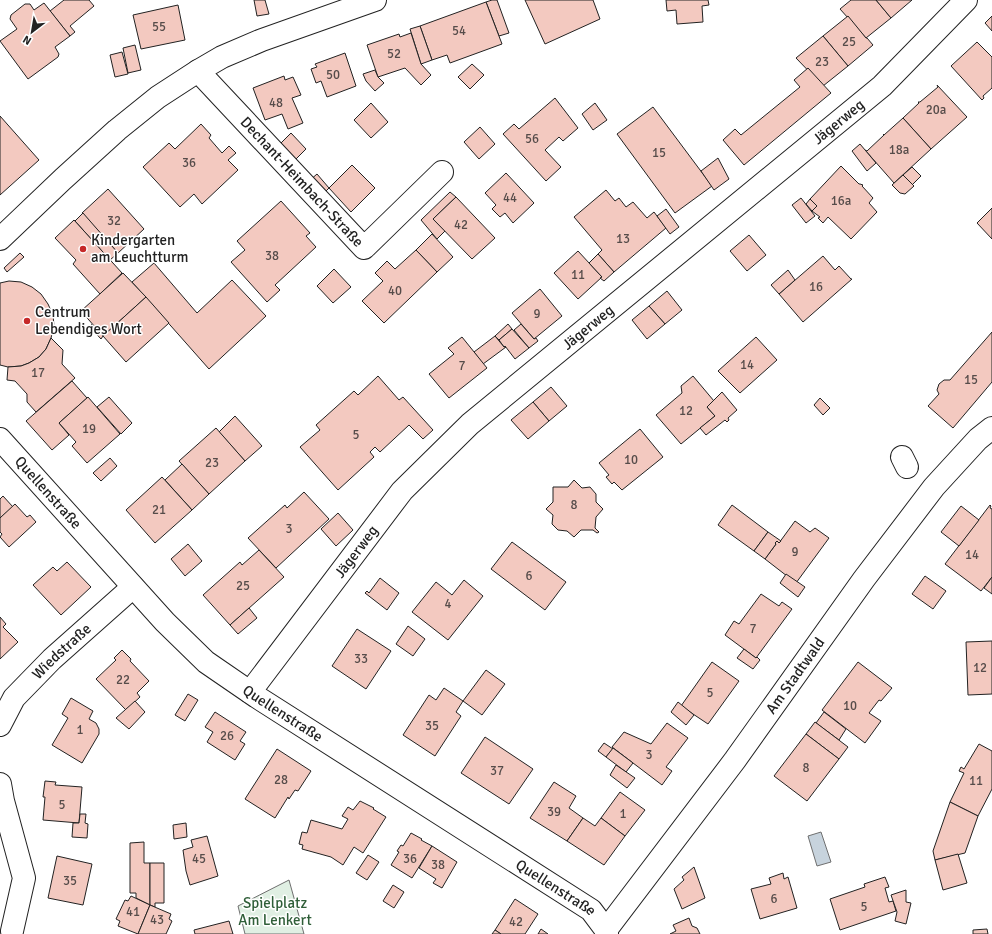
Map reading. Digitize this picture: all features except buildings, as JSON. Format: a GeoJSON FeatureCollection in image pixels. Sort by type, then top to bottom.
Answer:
{"type":"FeatureCollection","features":[{"type":"Feature","properties":{"kind":"street"},"geometry":{"type":"LineString","coordinates":[[0,239],[117,130],[158,97],[198,71],[222,57],[262,40],[375,0]]}},
{"type":"Feature","properties":{"kind":"street","name":"Jägerweg"},"geometry":{"type":"LineString","coordinates":[[250,692],[402,491],[470,424],[882,86],[966,0]]}},
{"type":"Feature","properties":{"kind":"street","name":"Dechant-Heimbach-Straße"},"geometry":{"type":"LineString","coordinates":[[198,71],[364,248],[442,172]]}},
{"type":"Feature","properties":{"kind":"street","name":"Am Stadtwald"},"geometry":{"type":"LineString","coordinates":[[606,932],[734,760],[864,579],[934,487],[978,439],[992,428]]}},
{"type":"Feature","properties":{"kind":"street","name":"Quellenstraße"},"geometry":{"type":"LineString","coordinates":[[0,440],[165,622],[206,662],[250,692],[591,910],[606,932]]}},
{"type":"Feature","properties":{"kind":"street","name":"Wiedstraße"},"geometry":{"type":"LineString","coordinates":[[0,725],[14,698],[52,659],[133,587]]}},
{"type":"Feature","properties":{"kind":"street"},"geometry":{"type":"LineString","coordinates":[[0,784],[24,878],[11,931]]}},
{"type":"Feature","properties":{"kind":"green space","name":"Spielplatz Am Lenkert"},"geometry":{"type":"Polygon","coordinates":[[[289,880],[304,934],[245,934],[238,906],[289,880]]]}},
{"type":"Feature","properties":{"kind":"shaded area"},"geometry":{"type":"Polygon","coordinates":[[[821,832],[831,862],[817,866],[808,836],[821,832]]]}},
{"type":"Feature","properties":{"kind":"place","name":"Kindergarten am Leuchtturm"},"geometry":{"type":"Point","coordinates":[83,249]}},
{"type":"Feature","properties":{"kind":"place","name":"Centrum Lebendiges Wort"},"geometry":{"type":"Point","coordinates":[27,321]}}]}
